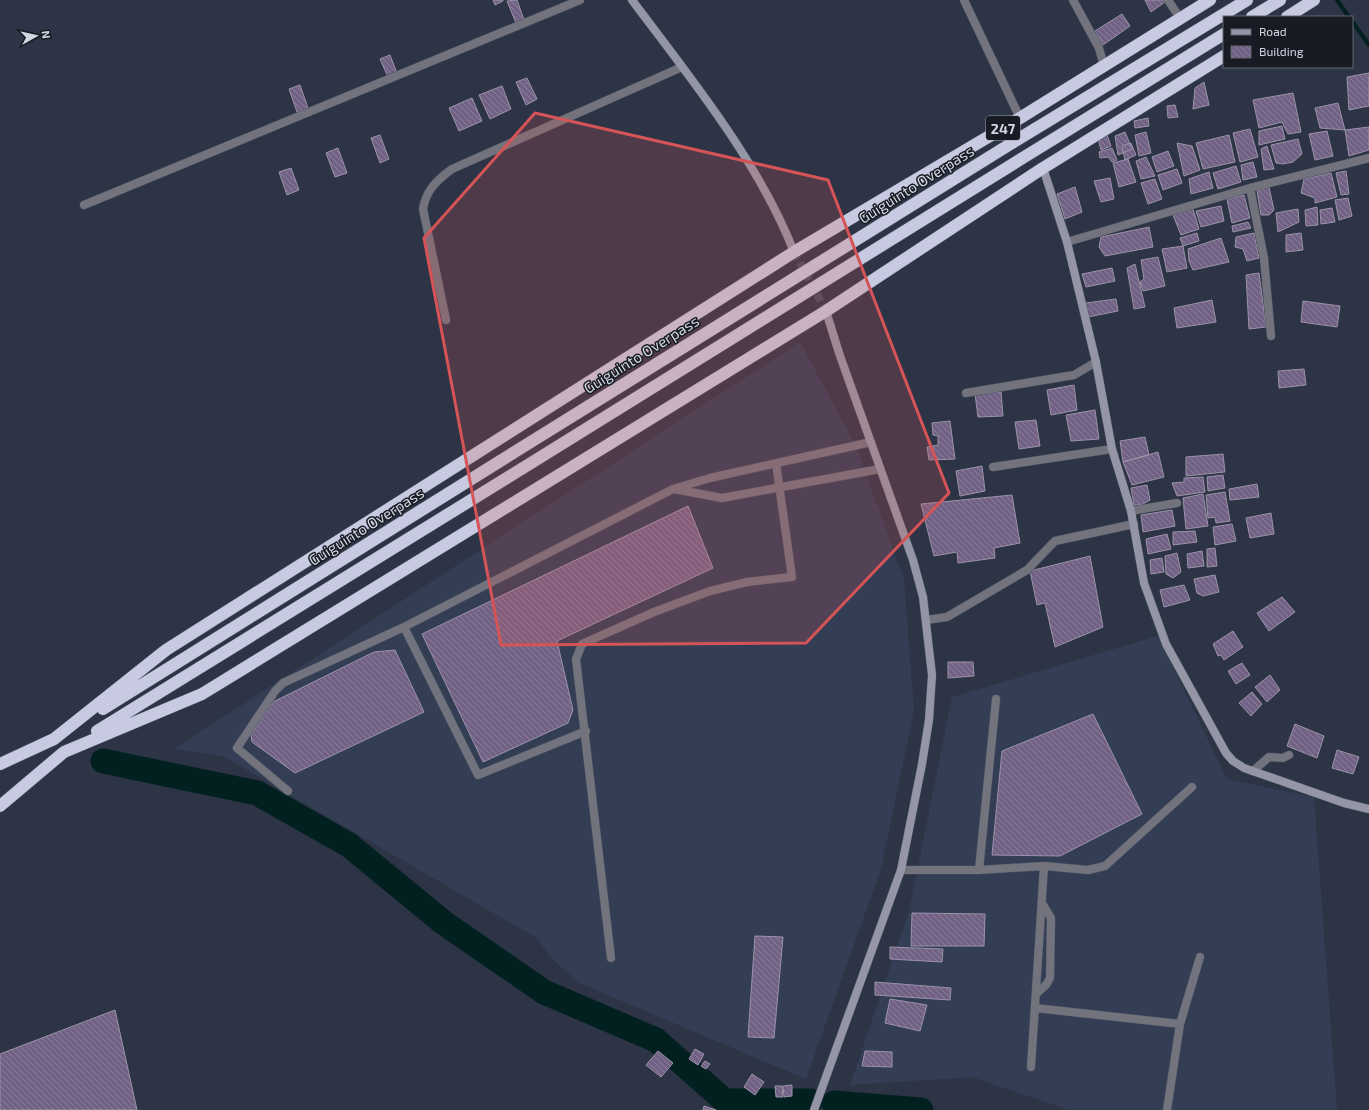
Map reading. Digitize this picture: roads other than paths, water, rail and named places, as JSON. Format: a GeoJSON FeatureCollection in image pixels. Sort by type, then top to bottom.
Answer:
{"type":"FeatureCollection","features":[{"type":"Feature","properties":{"kind":"highway","name":"247"},"geometry":{"type":"LineString","coordinates":[[794,252],[1020,118],[1210,0]]}},
{"type":"Feature","properties":{"kind":"highway","name":"Guiguinto Overpass"},"geometry":{"type":"LineString","coordinates":[[54,739],[1012,143],[1247,0]]}},
{"type":"Feature","properties":{"kind":"highway"},"geometry":{"type":"LineString","coordinates":[[1254,16],[1280,0]]}},
{"type":"Feature","properties":{"kind":"highway"},"geometry":{"type":"LineString","coordinates":[[1289,16],[1314,0]]}},
{"type":"Feature","properties":{"kind":"highway"},"geometry":{"type":"LineString","coordinates":[[0,806],[64,752],[1223,35]]}},
{"type":"Feature","properties":{"kind":"highway"},"geometry":{"type":"LineString","coordinates":[[64,752],[202,694],[826,311],[1043,168],[1223,57]]}},
{"type":"Feature","properties":{"kind":"highway"},"geometry":{"type":"LineString","coordinates":[[0,764],[54,739],[166,650],[794,252]]}},
{"type":"Feature","properties":{"kind":"main road"},"geometry":{"type":"LineString","coordinates":[[632,0],[682,67],[747,160],[784,227],[794,252]]}},
{"type":"Feature","properties":{"kind":"main road"},"geometry":{"type":"LineString","coordinates":[[1043,168],[1067,242],[1096,362],[1112,449],[1134,524],[1144,583],[1166,644],[1226,753],[1238,764],[1253,771],[1344,803],[1369,809]]}},
{"type":"Feature","properties":{"kind":"main road"},"geometry":{"type":"LineString","coordinates":[[814,1110],[901,870],[929,720],[932,675],[923,597],[913,560],[870,442],[826,311]]}},
{"type":"Feature","properties":{"kind":"street"},"geometry":{"type":"LineString","coordinates":[[84,205],[580,0]]}},
{"type":"Feature","properties":{"kind":"street"},"geometry":{"type":"LineString","coordinates":[[964,0],[1020,118]]}},
{"type":"Feature","properties":{"kind":"street"},"geometry":{"type":"LineString","coordinates":[[1073,0],[1099,48],[1104,66]]}},
{"type":"Feature","properties":{"kind":"street"},"geometry":{"type":"LineString","coordinates":[[1168,0],[1180,18]]}},
{"type":"Feature","properties":{"kind":"street"},"geometry":{"type":"LineString","coordinates":[[446,320],[423,209],[425,197],[436,180],[452,168],[682,67]]}},
{"type":"Feature","properties":{"kind":"street"},"geometry":{"type":"LineString","coordinates":[[1067,242],[1250,188],[1369,158]]}},
{"type":"Feature","properties":{"kind":"street"},"geometry":{"type":"LineString","coordinates":[[1250,188],[1264,258],[1271,336]]}},
{"type":"Feature","properties":{"kind":"street"},"geometry":{"type":"LineString","coordinates":[[966,392],[1074,375],[1096,362]]}},
{"type":"Feature","properties":{"kind":"street"},"geometry":{"type":"LineString","coordinates":[[288,791],[237,748],[274,691],[283,683],[404,627],[673,489],[710,478],[870,442]]}},
{"type":"Feature","properties":{"kind":"street"},"geometry":{"type":"LineString","coordinates":[[992,467],[1112,449]]}},
{"type":"Feature","properties":{"kind":"street"},"geometry":{"type":"LineString","coordinates":[[612,958],[586,731],[576,659],[582,644],[654,612],[710,590],[747,582],[792,577],[776,463]]}},
{"type":"Feature","properties":{"kind":"street"},"geometry":{"type":"LineString","coordinates":[[673,489],[722,498],[880,469]]}},
{"type":"Feature","properties":{"kind":"street"},"geometry":{"type":"LineString","coordinates":[[1131,511],[1177,504]]}},
{"type":"Feature","properties":{"kind":"street"},"geometry":{"type":"LineString","coordinates":[[926,620],[947,617],[1027,570],[1055,541],[1134,524]]}},
{"type":"Feature","properties":{"kind":"street"},"geometry":{"type":"LineString","coordinates":[[404,627],[478,775],[586,731]]}},
{"type":"Feature","properties":{"kind":"street"},"geometry":{"type":"LineString","coordinates":[[979,870],[996,699]]}},
{"type":"Feature","properties":{"kind":"street"},"geometry":{"type":"LineString","coordinates":[[1253,771],[1269,757],[1283,758],[1289,755]]}},
{"type":"Feature","properties":{"kind":"street"},"geometry":{"type":"LineString","coordinates":[[901,870],[979,870],[1044,866],[1088,870],[1105,866],[1192,787]]}},
{"type":"Feature","properties":{"kind":"street"},"geometry":{"type":"LineString","coordinates":[[1031,1067],[1044,866]]}},
{"type":"Feature","properties":{"kind":"street"},"geometry":{"type":"LineString","coordinates":[[1036,994],[1046,985],[1050,978],[1051,918],[1042,903]]}},
{"type":"Feature","properties":{"kind":"street"},"geometry":{"type":"LineString","coordinates":[[1167,1110],[1180,1024],[1200,957]]}},
{"type":"Feature","properties":{"kind":"street"},"geometry":{"type":"LineString","coordinates":[[1035,1008],[1180,1024]]}},
{"type":"Feature","properties":{"kind":"waterway"},"geometry":{"type":"LineString","coordinates":[[1337,0],[1348,16]]}},
{"type":"Feature","properties":{"kind":"waterway"},"geometry":{"type":"LineString","coordinates":[[1353,22],[1369,45]]}},
{"type":"Feature","properties":{"kind":"waterway"},"geometry":{"type":"LineString","coordinates":[[103,761],[257,793],[349,845],[444,923],[544,992],[656,1040],[725,1101],[811,1101]]}},
{"type":"Feature","properties":{"kind":"waterway"},"geometry":{"type":"LineString","coordinates":[[834,1103],[921,1110]]}},
{"type":"Feature","properties":{"kind":"tunnel"},"geometry":{"type":"LineString","coordinates":[[794,252],[826,311]]}}]}
